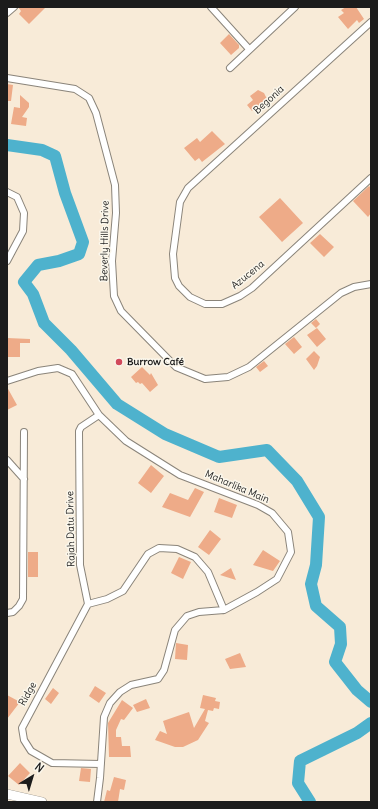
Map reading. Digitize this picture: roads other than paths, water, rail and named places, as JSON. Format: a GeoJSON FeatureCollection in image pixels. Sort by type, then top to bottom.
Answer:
{"type":"FeatureCollection","features":[{"type":"Feature","properties":{"kind":"main road"},"geometry":{"type":"LineString","coordinates":[[7,794],[42,802]]}},
{"type":"Feature","properties":{"kind":"street"},"geometry":{"type":"LineString","coordinates":[[7,13],[14,7]]}},
{"type":"Feature","properties":{"kind":"street"},"geometry":{"type":"LineString","coordinates":[[211,7],[249,49]]}},
{"type":"Feature","properties":{"kind":"street"},"geometry":{"type":"LineString","coordinates":[[230,68],[295,7]]}},
{"type":"Feature","properties":{"kind":"street","name":"Begonia"},"geometry":{"type":"LineString","coordinates":[[183,195],[188,188],[371,22]]}},
{"type":"Feature","properties":{"kind":"street","name":"Beverly Hills Drive"},"geometry":{"type":"LineString","coordinates":[[7,78],[75,89],[89,98],[96,113],[115,185],[116,214],[112,261],[114,296],[121,311],[176,367],[205,379],[228,377],[249,367],[341,293],[354,287],[371,284]]}},
{"type":"Feature","properties":{"kind":"street","name":"Azucena"},"geometry":{"type":"LineString","coordinates":[[183,195],[180,202],[173,254],[175,278],[179,286],[190,297],[205,304],[212,305],[230,301],[252,288],[371,178]]}},
{"type":"Feature","properties":{"kind":"street"},"geometry":{"type":"LineString","coordinates":[[7,192],[17,197],[24,213],[23,231],[8,258]]}},
{"type":"Feature","properties":{"kind":"street","name":"Maharlika Main"},"geometry":{"type":"LineString","coordinates":[[7,381],[38,370],[58,368],[72,374],[99,415],[126,441],[180,475],[258,505],[272,513],[288,532],[291,552],[277,579],[224,610],[199,612],[187,616],[175,630],[164,670],[158,679],[131,685],[120,692],[110,703],[104,716],[97,802]]}},
{"type":"Feature","properties":{"kind":"street","name":"Rajah Datu Drive"},"geometry":{"type":"LineString","coordinates":[[88,604],[80,565],[79,431],[81,427],[99,415]]}},
{"type":"Feature","properties":{"kind":"street"},"geometry":{"type":"LineString","coordinates":[[10,613],[19,606],[23,599],[24,432]]}},
{"type":"Feature","properties":{"kind":"street"},"geometry":{"type":"LineString","coordinates":[[7,460],[24,479]]}},
{"type":"Feature","properties":{"kind":"street"},"geometry":{"type":"LineString","coordinates":[[88,604],[107,599],[123,591],[148,554],[159,548],[177,549],[195,557],[208,572],[224,610]]}},
{"type":"Feature","properties":{"kind":"street","name":"Ridge"},"geometry":{"type":"LineString","coordinates":[[88,604],[22,728],[24,740],[31,751],[52,763],[101,764]]}},
{"type":"Feature","properties":{"kind":"waterway"},"geometry":{"type":"LineString","coordinates":[[7,145],[42,150],[55,156],[65,193],[83,242],[79,254],[59,261],[38,265],[24,282],[33,294],[44,323],[71,350],[117,404],[165,434],[219,457],[267,450],[297,481],[319,517],[316,565],[311,584],[316,606],[340,627],[341,644],[335,662],[357,690],[371,702]]}},
{"type":"Feature","properties":{"kind":"waterway"},"geometry":{"type":"LineString","coordinates":[[310,802],[298,783],[300,761],[357,733],[371,723]]}},
{"type":"Feature","properties":{"kind":"place","name":"Burrow Café"},"geometry":{"type":"Point","coordinates":[119,362]}}]}
